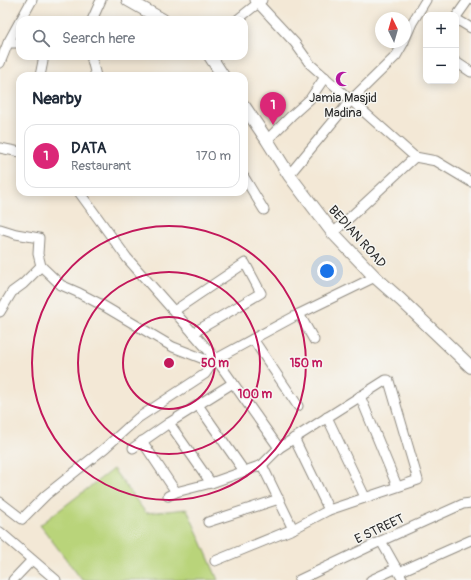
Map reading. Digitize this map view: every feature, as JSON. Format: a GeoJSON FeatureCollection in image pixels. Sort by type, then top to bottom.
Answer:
{"type":"FeatureCollection","features":[{"type":"Feature","properties":{"kind":"main road"},"geometry":{"type":"LineString","coordinates":[[128,0],[156,16]]}},
{"type":"Feature","properties":{"kind":"main road"},"geometry":{"type":"LineString","coordinates":[[213,60],[220,72]]}},
{"type":"Feature","properties":{"kind":"main road","name":"BEDIAN ROAD"},"geometry":{"type":"LineString","coordinates":[[248,112],[289,175],[333,233],[375,277],[471,367]]}},
{"type":"Feature","properties":{"kind":"street"},"geometry":{"type":"LineString","coordinates":[[23,16],[32,0]]}},
{"type":"Feature","properties":{"kind":"street"},"geometry":{"type":"LineString","coordinates":[[94,16],[101,0]]}},
{"type":"Feature","properties":{"kind":"street"},"geometry":{"type":"LineString","coordinates":[[411,25],[426,0]]}},
{"type":"Feature","properties":{"kind":"street"},"geometry":{"type":"LineString","coordinates":[[459,14],[468,0]]}},
{"type":"Feature","properties":{"kind":"street"},"geometry":{"type":"LineString","coordinates":[[241,16],[258,1],[295,43],[310,64],[415,157],[436,161],[471,182]]}},
{"type":"Feature","properties":{"kind":"street"},"geometry":{"type":"LineString","coordinates":[[459,20],[471,28]]}},
{"type":"Feature","properties":{"kind":"street"},"geometry":{"type":"LineString","coordinates":[[0,63],[16,28]]}},
{"type":"Feature","properties":{"kind":"street"},"geometry":{"type":"LineString","coordinates":[[8,43],[16,43]]}},
{"type":"Feature","properties":{"kind":"street"},"geometry":{"type":"LineString","coordinates":[[289,175],[351,100],[396,56],[401,48]]}},
{"type":"Feature","properties":{"kind":"street"},"geometry":{"type":"LineString","coordinates":[[92,60],[95,72]]}},
{"type":"Feature","properties":{"kind":"street"},"geometry":{"type":"LineString","coordinates":[[41,72],[43,61]]}},
{"type":"Feature","properties":{"kind":"street"},"geometry":{"type":"LineString","coordinates":[[459,64],[471,72]]}},
{"type":"Feature","properties":{"kind":"street"},"geometry":{"type":"LineString","coordinates":[[267,140],[310,99],[325,77]]}},
{"type":"Feature","properties":{"kind":"street"},"geometry":{"type":"LineString","coordinates":[[0,148],[16,151]]}},
{"type":"Feature","properties":{"kind":"street"},"geometry":{"type":"LineString","coordinates":[[333,233],[415,157]]}},
{"type":"Feature","properties":{"kind":"street"},"geometry":{"type":"LineString","coordinates":[[248,184],[264,210]]}},
{"type":"Feature","properties":{"kind":"street"},"geometry":{"type":"LineString","coordinates":[[82,196],[127,258],[216,359],[278,448]]}},
{"type":"Feature","properties":{"kind":"street"},"geometry":{"type":"LineString","coordinates":[[0,229],[16,234],[39,238],[38,254],[41,266],[61,285],[77,292],[174,347],[209,360],[210,365],[209,370],[205,374],[138,418],[105,448],[46,495],[22,519],[0,502]]}},
{"type":"Feature","properties":{"kind":"street"},"geometry":{"type":"LineString","coordinates":[[174,311],[245,263],[261,293],[193,332]]}},
{"type":"Feature","properties":{"kind":"street"},"geometry":{"type":"LineString","coordinates":[[0,312],[12,292],[23,284],[41,266]]}},
{"type":"Feature","properties":{"kind":"street"},"geometry":{"type":"LineString","coordinates":[[216,359],[299,314],[375,277]]}},
{"type":"Feature","properties":{"kind":"street"},"geometry":{"type":"LineString","coordinates":[[299,314],[314,340]]}},
{"type":"Feature","properties":{"kind":"street"},"geometry":{"type":"LineString","coordinates":[[253,339],[298,406]]}},
{"type":"Feature","properties":{"kind":"street"},"geometry":{"type":"LineString","coordinates":[[142,441],[172,494],[211,483],[262,465],[278,448],[386,380],[390,381],[418,480],[329,510],[293,529],[215,561]]}},
{"type":"Feature","properties":{"kind":"street"},"geometry":{"type":"LineString","coordinates":[[133,448],[169,423],[233,383]]}},
{"type":"Feature","properties":{"kind":"street"},"geometry":{"type":"LineString","coordinates":[[360,396],[397,486]]}},
{"type":"Feature","properties":{"kind":"street"},"geometry":{"type":"LineString","coordinates":[[198,405],[244,471]]}},
{"type":"Feature","properties":{"kind":"street"},"geometry":{"type":"LineString","coordinates":[[327,417],[365,497]]}},
{"type":"Feature","properties":{"kind":"street"},"geometry":{"type":"LineString","coordinates":[[169,423],[211,483]]}},
{"type":"Feature","properties":{"kind":"street"},"geometry":{"type":"LineString","coordinates":[[294,438],[329,510]]}},
{"type":"Feature","properties":{"kind":"street"},"geometry":{"type":"LineString","coordinates":[[262,465],[293,529]]}},
{"type":"Feature","properties":{"kind":"street"},"geometry":{"type":"LineString","coordinates":[[208,522],[279,499]]}},
{"type":"Feature","properties":{"kind":"street","name":"E STREET"},"geometry":{"type":"LineString","coordinates":[[299,580],[463,504],[471,504]]}},
{"type":"Feature","properties":{"kind":"street"},"geometry":{"type":"LineString","coordinates":[[0,532],[56,580]]}},
{"type":"Feature","properties":{"kind":"street"},"geometry":{"type":"LineString","coordinates":[[371,580],[400,573],[471,540]]}},
{"type":"Feature","properties":{"kind":"street"},"geometry":{"type":"LineString","coordinates":[[381,541],[400,573]]}},
{"type":"Feature","properties":{"kind":"street"},"geometry":{"type":"LineString","coordinates":[[13,580],[32,560]]}},
{"type":"Feature","properties":{"kind":"green space"},"geometry":{"type":"Polygon","coordinates":[[[113,469],[146,513],[187,509],[218,580],[82,580],[40,525],[113,469]]]}},
{"type":"Feature","properties":{"kind":"place","name":"Jamia Masjid Madina"},"geometry":{"type":"Point","coordinates":[343,79]}},
{"type":"Feature","properties":{"kind":"place","name":"DATA"},"geometry":{"type":"Point","coordinates":[273,125]}}]}
